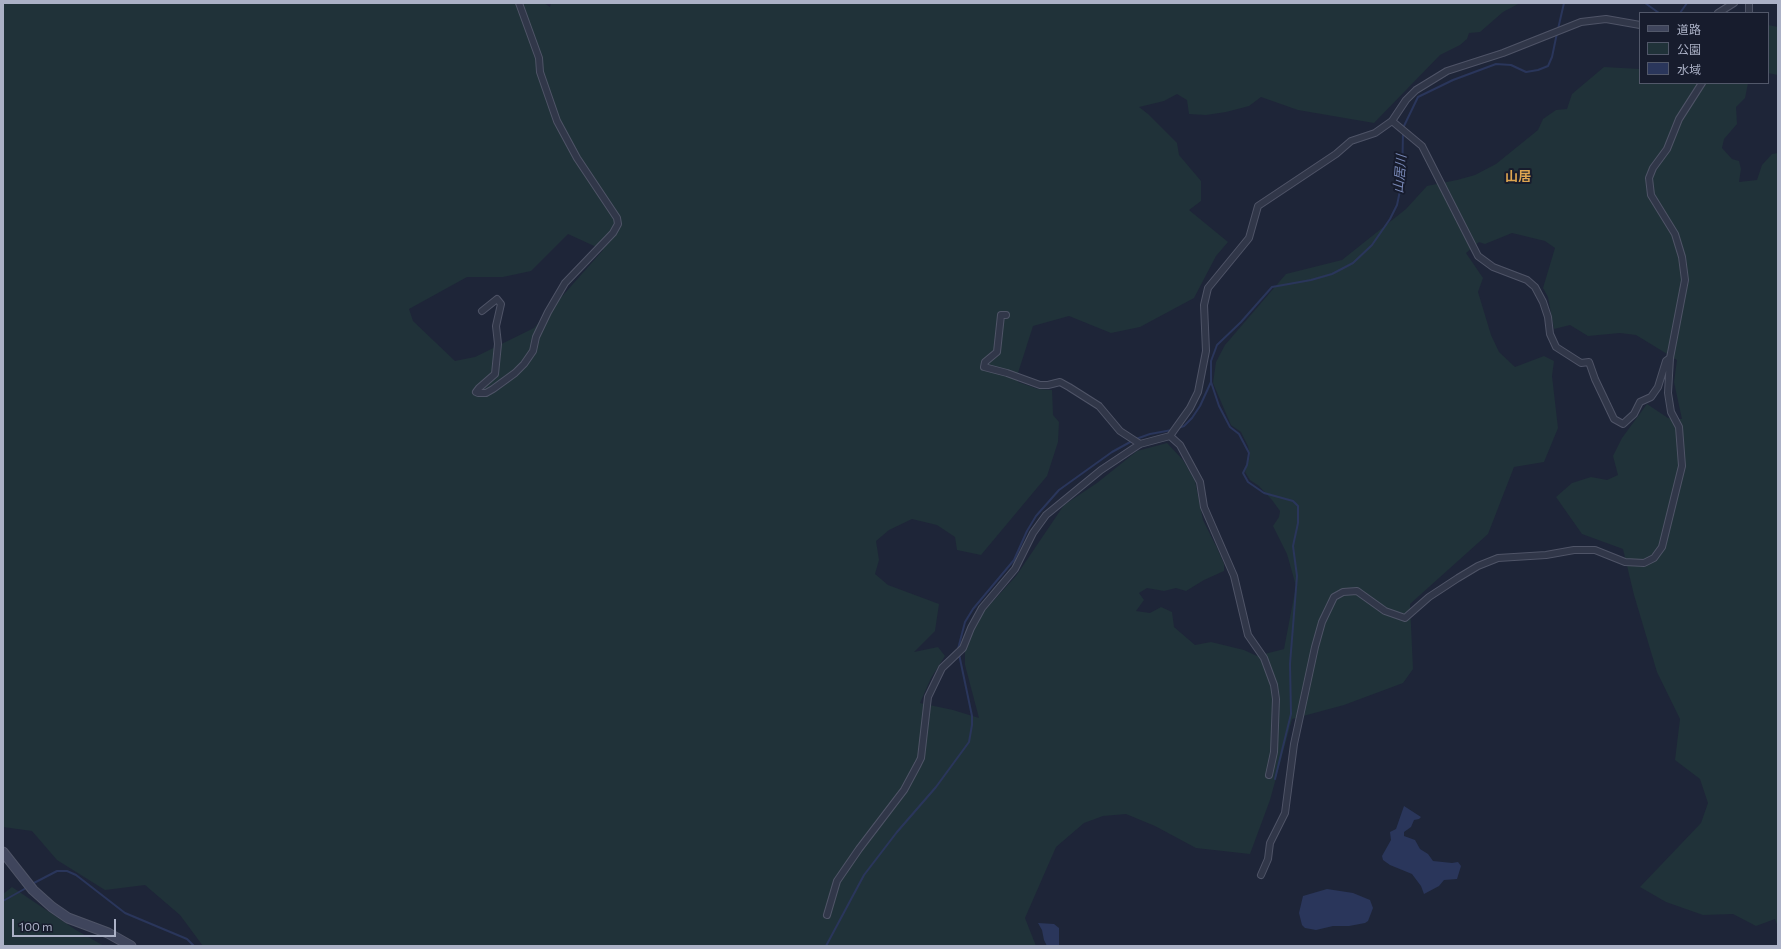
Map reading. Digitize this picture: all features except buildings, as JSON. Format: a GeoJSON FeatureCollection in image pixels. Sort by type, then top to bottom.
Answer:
{"type":"FeatureCollection","features":[{"type":"Feature","properties":{"kind":"main road"},"geometry":{"type":"LineString","coordinates":[[3,852],[33,890],[68,918],[108,933],[130,946]]}},
{"type":"Feature","properties":{"kind":"street"},"geometry":{"type":"LineString","coordinates":[[482,311],[497,299],[501,304],[496,326],[498,344],[495,374],[479,388],[476,392],[478,393],[486,392],[492,389],[515,373],[524,364],[533,351],[544,319],[565,283],[613,233],[618,224],[615,214],[577,158],[557,121],[540,72],[539,58],[519,3]]}},
{"type":"Feature","properties":{"kind":"street"},"geometry":{"type":"LineString","coordinates":[[1720,12],[1734,3]]}},
{"type":"Feature","properties":{"kind":"street"},"geometry":{"type":"LineString","coordinates":[[827,915],[837,881],[859,849],[904,790],[921,758],[928,697],[942,668],[964,648],[971,628],[982,608],[1015,569],[1033,533],[1046,515],[1102,470],[1140,444],[1170,436],[1192,402],[1198,392],[1203,374],[1206,351],[1204,305],[1208,288],[1249,238],[1258,206],[1336,154],[1351,141],[1376,133],[1392,121],[1416,90],[1447,71],[1503,53],[1581,22],[1606,19],[1639,24]]}},
{"type":"Feature","properties":{"kind":"street"},"geometry":{"type":"LineString","coordinates":[[1261,875],[1268,858],[1270,843],[1285,813],[1294,744],[1315,647],[1322,622],[1334,597],[1343,592],[1357,591],[1385,611],[1405,618],[1429,597],[1458,578],[1478,566],[1498,558],[1546,555],[1574,550],[1595,550],[1625,562],[1644,563],[1654,558],[1662,547],[1682,466],[1678,427],[1671,412],[1668,393],[1670,358],[1684,280],[1682,257],[1675,234],[1651,195],[1649,178],[1653,168],[1667,149],[1679,119],[1701,84]]}},
{"type":"Feature","properties":{"kind":"street"},"geometry":{"type":"LineString","coordinates":[[1392,121],[1414,138],[1426,151],[1478,256],[1493,268],[1527,280],[1535,287],[1543,302],[1548,317],[1550,334],[1556,347],[1581,363],[1589,362],[1595,380],[1614,419],[1623,424],[1634,414],[1640,402],[1651,398],[1658,387],[1666,361],[1670,358]]}},
{"type":"Feature","properties":{"kind":"street"},"geometry":{"type":"LineString","coordinates":[[1006,315],[1001,314],[997,352],[985,362],[984,367],[1007,373],[1040,385],[1060,382],[1099,406],[1120,430],[1140,444]]}},
{"type":"Feature","properties":{"kind":"street"},"geometry":{"type":"LineString","coordinates":[[1170,436],[1180,445],[1200,482],[1204,507],[1234,576],[1248,635],[1264,658],[1274,685],[1276,699],[1274,752],[1269,775]]}},
{"type":"Feature","properties":{"kind":"green space"},"geometry":{"type":"Polygon","coordinates":[[[3,3],[544,3],[550,7],[551,3],[1520,3],[1503,12],[1480,32],[1469,33],[1467,39],[1460,45],[1440,55],[1374,123],[1298,110],[1261,97],[1249,106],[1206,115],[1189,114],[1187,100],[1177,94],[1164,101],[1139,107],[1177,143],[1179,155],[1201,181],[1201,201],[1189,210],[1228,242],[1216,256],[1194,298],[1140,327],[1111,333],[1069,316],[1033,326],[1018,373],[1018,382],[1038,389],[1052,390],[1053,415],[1059,422],[1058,442],[1047,476],[981,555],[957,550],[955,537],[937,525],[912,519],[889,530],[876,541],[879,560],[875,574],[888,585],[939,604],[935,631],[914,652],[938,647],[945,656],[931,678],[920,703],[953,710],[979,718],[965,665],[965,632],[1016,576],[1064,505],[1097,483],[1137,451],[1167,443],[1183,460],[1195,481],[1203,520],[1224,564],[1224,571],[1204,580],[1186,591],[1176,588],[1164,591],[1147,588],[1139,593],[1144,600],[1136,611],[1150,613],[1161,607],[1172,612],[1174,627],[1195,645],[1211,642],[1244,650],[1257,656],[1284,649],[1296,586],[1287,554],[1273,526],[1279,517],[1280,511],[1259,486],[1250,480],[1245,472],[1250,456],[1248,446],[1241,432],[1231,425],[1213,383],[1216,362],[1225,345],[1286,274],[1342,260],[1406,209],[1427,186],[1475,175],[1496,164],[1538,130],[1543,119],[1556,110],[1567,109],[1572,94],[1604,67],[1639,69],[1639,84],[1748,84],[1745,98],[1736,107],[1737,124],[1724,139],[1722,148],[1732,159],[1739,161],[1741,169],[1739,182],[1757,180],[1762,165],[1772,154],[1778,153],[1778,927],[1775,919],[1756,926],[1733,914],[1703,915],[1666,902],[1640,887],[1701,823],[1708,803],[1700,779],[1675,760],[1680,719],[1657,672],[1634,595],[1623,549],[1582,534],[1556,497],[1572,483],[1591,477],[1607,480],[1618,475],[1613,456],[1622,438],[1647,404],[1668,418],[1682,419],[1674,382],[1677,360],[1636,335],[1620,333],[1588,336],[1570,325],[1554,329],[1548,297],[1543,288],[1555,248],[1545,241],[1512,233],[1485,244],[1479,242],[1466,253],[1483,278],[1478,292],[1491,335],[1499,352],[1515,367],[1544,356],[1554,361],[1552,376],[1558,428],[1544,462],[1514,467],[1488,534],[1410,604],[1413,669],[1403,683],[1344,705],[1292,719],[1270,800],[1250,854],[1196,848],[1155,826],[1126,814],[1103,816],[1084,823],[1056,847],[1025,918],[1036,946],[203,946],[180,915],[145,885],[105,890],[57,860],[32,831],[3,827],[3,3]],[[568,234],[531,271],[503,277],[467,277],[409,309],[413,321],[455,361],[475,357],[534,328],[603,250],[568,234]]]}},
{"type":"Feature","properties":{"kind":"green space"},"geometry":{"type":"Polygon","coordinates":[[[1769,25],[1778,27],[1778,75],[1769,73],[1769,25]]]}},
{"type":"Feature","properties":{"kind":"green space"},"geometry":{"type":"Polygon","coordinates":[[[12,887],[76,930],[104,946],[3,946],[3,894],[12,887]]]}},
{"type":"Feature","properties":{"kind":"water"},"geometry":{"type":"Polygon","coordinates":[[[1404,806],[1421,817],[1414,820],[1411,827],[1404,832],[1404,836],[1415,840],[1420,849],[1428,854],[1433,861],[1452,863],[1458,862],[1461,866],[1457,879],[1444,880],[1439,886],[1424,894],[1421,886],[1412,874],[1390,865],[1383,860],[1382,856],[1391,840],[1390,832],[1396,829],[1404,806]]]}},
{"type":"Feature","properties":{"kind":"water"},"geometry":{"type":"Polygon","coordinates":[[[1327,889],[1353,893],[1370,900],[1373,908],[1368,921],[1349,926],[1333,926],[1316,930],[1305,928],[1302,925],[1299,913],[1303,896],[1327,889]]]}},
{"type":"Feature","properties":{"kind":"water"},"geometry":{"type":"Polygon","coordinates":[[[1038,923],[1054,924],[1059,928],[1059,946],[1047,946],[1038,923]]]}},
{"type":"Feature","properties":{"kind":"waterway","name":"山居川"},"geometry":{"type":"LineString","coordinates":[[1558,29],[1564,3]]}},
{"type":"Feature","properties":{"kind":"waterway","name":"山居川"},"geometry":{"type":"LineString","coordinates":[[1645,3],[1658,12]]}},
{"type":"Feature","properties":{"kind":"waterway","name":"山居川"},"geometry":{"type":"LineString","coordinates":[[1681,12],[1687,3]]}},
{"type":"Feature","properties":{"kind":"waterway","name":"山居川"},"geometry":{"type":"LineString","coordinates":[[1403,128],[1418,97],[1453,80],[1496,64],[1511,65],[1526,72],[1538,70],[1548,66],[1552,57],[1557,33]]}},
{"type":"Feature","properties":{"kind":"waterway"},"geometry":{"type":"LineString","coordinates":[[1275,779],[1291,714],[1290,664],[1297,576],[1293,546],[1298,523],[1298,506],[1293,501],[1264,493],[1248,482],[1243,473],[1247,465],[1249,453],[1239,434],[1230,427],[1219,406],[1211,382],[1211,361],[1217,345],[1241,322],[1272,287],[1311,280],[1332,274],[1353,263],[1372,245],[1390,219],[1397,205],[1402,181],[1403,133]]}},
{"type":"Feature","properties":{"kind":"waterway"},"geometry":{"type":"LineString","coordinates":[[1178,428],[1184,426],[1192,418],[1200,406],[1211,382]]}},
{"type":"Feature","properties":{"kind":"waterway"},"geometry":{"type":"LineString","coordinates":[[1136,439],[1150,434],[1172,430]]}},
{"type":"Feature","properties":{"kind":"waterway"},"geometry":{"type":"LineString","coordinates":[[958,649],[965,622],[973,609],[1014,560],[1027,531],[1036,516],[1059,490],[1112,452],[1132,441]]}},
{"type":"Feature","properties":{"kind":"waterway"},"geometry":{"type":"LineString","coordinates":[[826,946],[864,875],[897,832],[936,787],[969,742],[972,716],[959,654]]}},
{"type":"Feature","properties":{"kind":"waterway"},"geometry":{"type":"LineString","coordinates":[[32,884],[57,871],[67,871],[76,875],[125,913],[187,939],[194,946]]}},
{"type":"Feature","properties":{"kind":"waterway"},"geometry":{"type":"LineString","coordinates":[[3,901],[28,887]]}},
{"type":"Feature","properties":{"kind":"district","name":"山居"},"geometry":{"type":"Point","coordinates":[1518,177]}}]}
